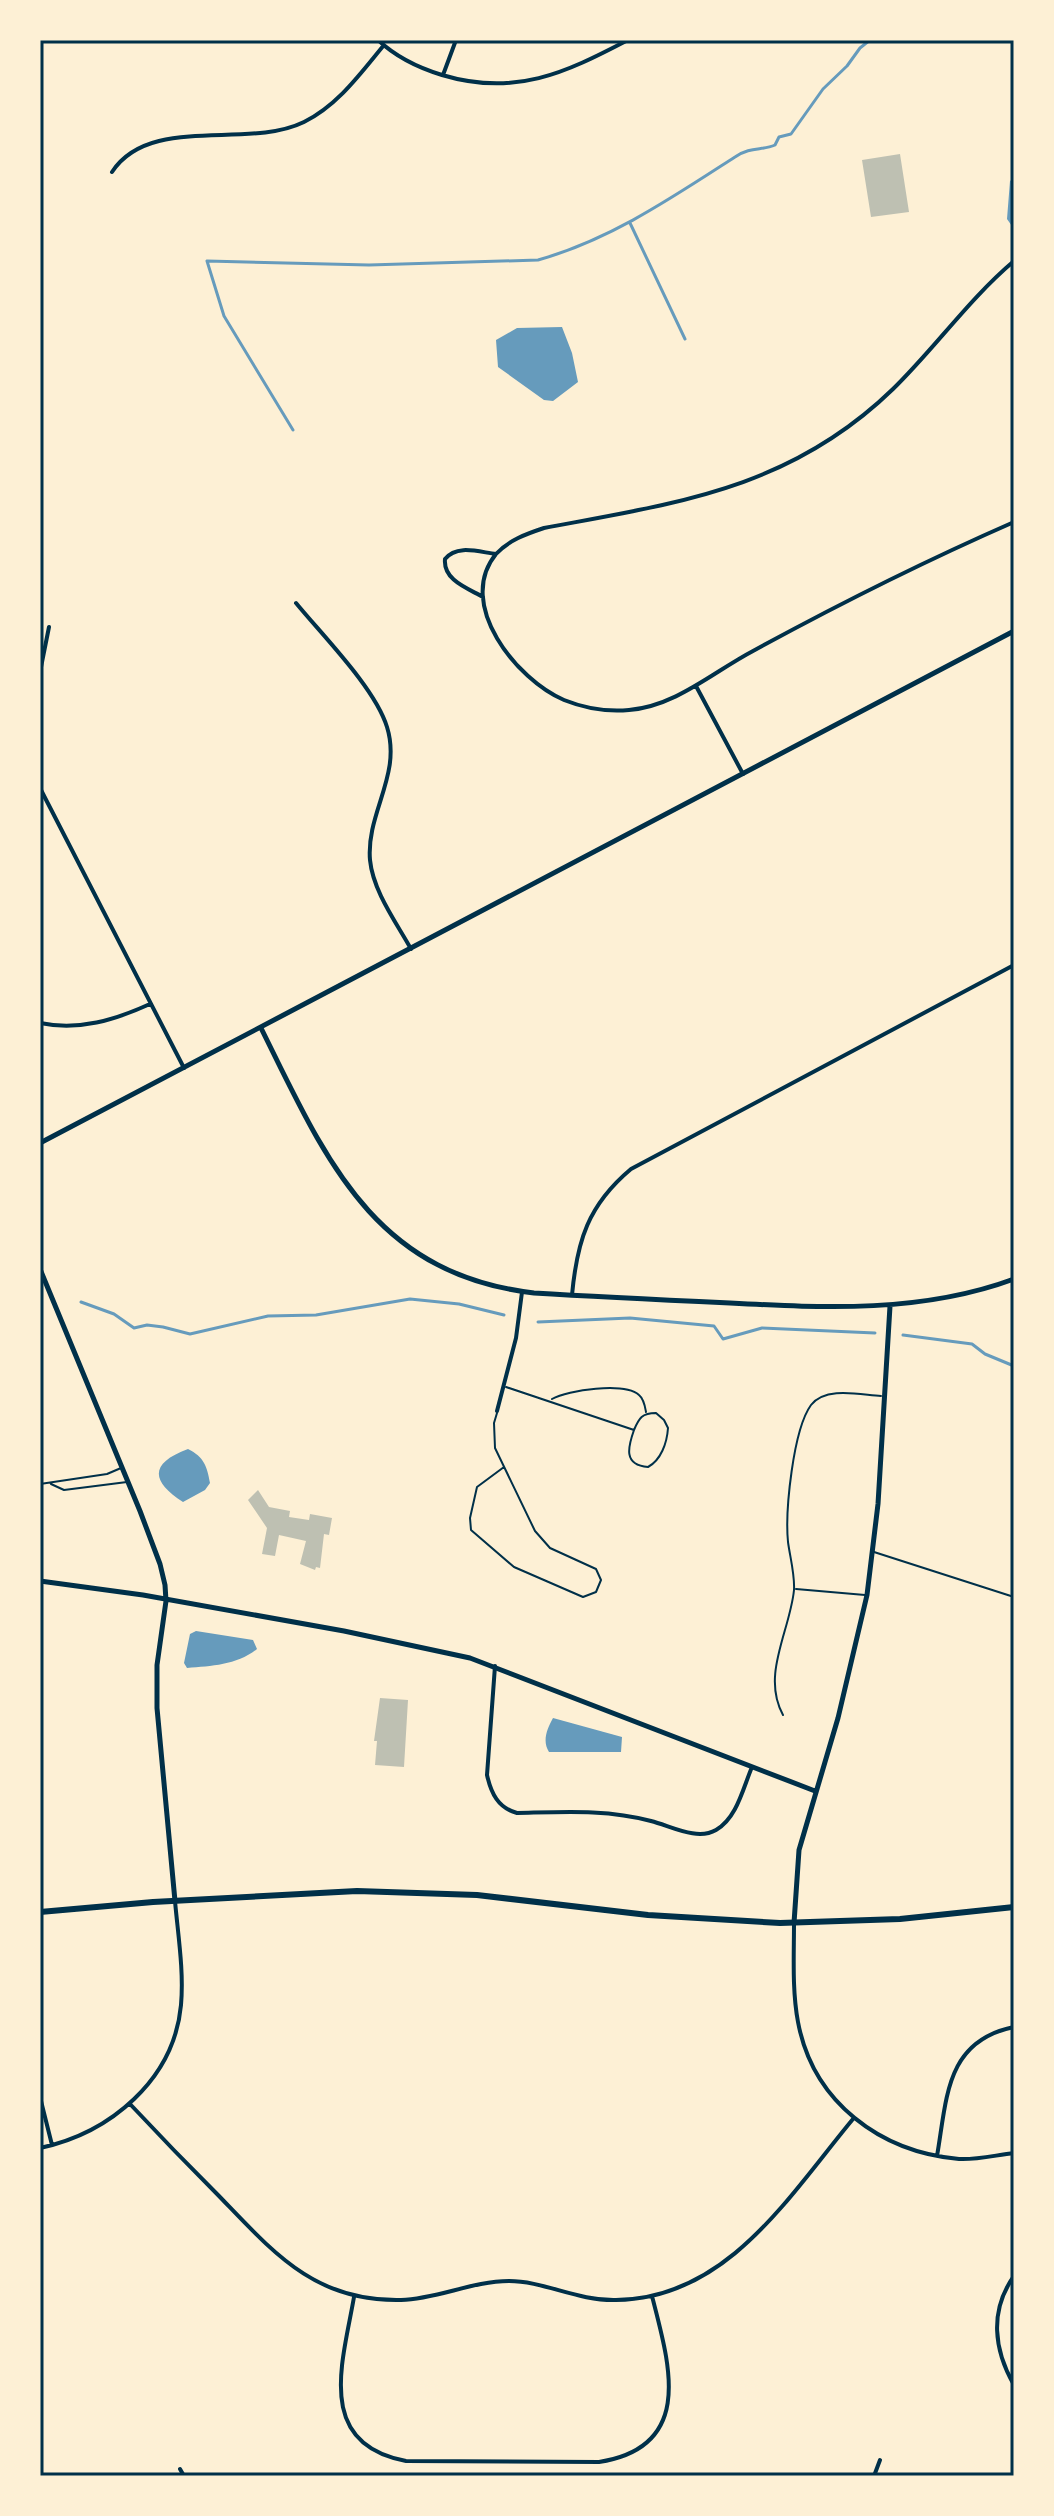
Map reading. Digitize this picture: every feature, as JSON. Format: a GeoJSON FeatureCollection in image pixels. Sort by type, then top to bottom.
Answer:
{"type":"FeatureCollection","features":[{"type":"Feature","properties":{"kind":"main road"},"geometry":{"type":"LineString","coordinates":[[40,1912],[342,1891],[477,1895],[673,1918],[794,1923],[900,1919],[1014,1907]]}},
{"type":"Feature","properties":{"kind":"street"},"geometry":{"type":"LineString","coordinates":[[378,40],[423,69],[468,83],[494,85],[538,80],[566,71],[628,40]]}},
{"type":"Feature","properties":{"kind":"street"},"geometry":{"type":"LineString","coordinates":[[443,75],[456,40]]}},
{"type":"Feature","properties":{"kind":"street"},"geometry":{"type":"LineString","coordinates":[[112,172],[125,156],[143,145],[204,136],[269,133],[304,122],[344,93],[384,45]]}},
{"type":"Feature","properties":{"kind":"street"},"geometry":{"type":"LineString","coordinates":[[1014,261],[982,291],[894,388],[822,445],[730,489],[699,498],[544,528],[511,541],[496,554],[484,583],[483,598],[491,626],[513,664],[532,681],[564,700],[610,711],[633,710],[655,705],[696,686],[751,652],[904,571],[1014,522]]}},
{"type":"Feature","properties":{"kind":"street"},"geometry":{"type":"LineString","coordinates":[[483,598],[450,578],[445,570],[445,559],[451,552],[459,550],[496,554]]}},
{"type":"Feature","properties":{"kind":"street"},"geometry":{"type":"LineString","coordinates":[[296,603],[366,689],[387,727],[391,763],[372,834],[370,862],[380,892],[411,949]]}},
{"type":"Feature","properties":{"kind":"street"},"geometry":{"type":"LineString","coordinates":[[40,672],[49,627]]}},
{"type":"Feature","properties":{"kind":"street"},"geometry":{"type":"LineString","coordinates":[[40,1143],[1014,631]]}},
{"type":"Feature","properties":{"kind":"street"},"geometry":{"type":"LineString","coordinates":[[696,686],[743,774]]}},
{"type":"Feature","properties":{"kind":"street"},"geometry":{"type":"LineString","coordinates":[[40,788],[184,1068]]}},
{"type":"Feature","properties":{"kind":"street"},"geometry":{"type":"LineString","coordinates":[[572,1295],[575,1262],[585,1227],[610,1188],[631,1169],[1014,965]]}},
{"type":"Feature","properties":{"kind":"street"},"geometry":{"type":"LineString","coordinates":[[40,1023],[61,1027],[88,1026],[150,1004]]}},
{"type":"Feature","properties":{"kind":"street"},"geometry":{"type":"LineString","coordinates":[[261,1028],[336,1171],[369,1213],[407,1246],[439,1265],[485,1283],[522,1292],[804,1307],[890,1306],[947,1297],[1014,1279]]}},
{"type":"Feature","properties":{"kind":"street"},"geometry":{"type":"LineString","coordinates":[[40,1269],[160,1564],[166,1601],[157,1665],[157,1708],[182,1980],[178,2021],[169,2047],[156,2072],[130,2104],[95,2130],[40,2148]]}},
{"type":"Feature","properties":{"kind":"street"},"geometry":{"type":"LineString","coordinates":[[497,1411],[516,1338],[522,1292]]}},
{"type":"Feature","properties":{"kind":"street"},"geometry":{"type":"LineString","coordinates":[[890,1306],[887,1397],[867,1595],[838,1718],[799,1850],[794,1923],[795,2002],[805,2049],[822,2082],[853,2119],[893,2143],[937,2156],[962,2159],[1014,2153]]}},
{"type":"Feature","properties":{"kind":"street"},"geometry":{"type":"LineString","coordinates":[[40,1581],[436,1649],[495,1666],[815,1791]]}},
{"type":"Feature","properties":{"kind":"street"},"geometry":{"type":"LineString","coordinates":[[495,1666],[487,1775],[490,1789],[509,1811],[605,1811],[651,1820],[700,1835],[714,1831],[727,1822],[753,1766]]}},
{"type":"Feature","properties":{"kind":"street"},"geometry":{"type":"LineString","coordinates":[[937,2156],[953,2071],[977,2042],[1014,2027]]}},
{"type":"Feature","properties":{"kind":"street"},"geometry":{"type":"LineString","coordinates":[[40,2097],[52,2145]]}},
{"type":"Feature","properties":{"kind":"street"},"geometry":{"type":"LineString","coordinates":[[130,2104],[282,2261],[319,2284],[354,2297],[399,2300],[420,2299],[506,2281],[599,2300],[652,2296],[697,2280],[745,2246],[853,2119]]}},
{"type":"Feature","properties":{"kind":"street"},"geometry":{"type":"LineString","coordinates":[[1014,2276],[1002,2297],[996,2321],[999,2345],[1014,2385]]}},
{"type":"Feature","properties":{"kind":"street"},"geometry":{"type":"LineString","coordinates":[[354,2297],[339,2394],[349,2423],[370,2446],[382,2454],[406,2461],[599,2462],[615,2459],[642,2445],[662,2422],[667,2409],[671,2384],[652,2296]]}},
{"type":"Feature","properties":{"kind":"street"},"geometry":{"type":"LineString","coordinates":[[874,2476],[880,2460]]}},
{"type":"Feature","properties":{"kind":"street"},"geometry":{"type":"LineString","coordinates":[[180,2469],[184,2476]]}},
{"type":"Feature","properties":{"kind":"lane"},"geometry":{"type":"LineString","coordinates":[[504,1386],[634,1430]]}},
{"type":"Feature","properties":{"kind":"lane"},"geometry":{"type":"LineString","coordinates":[[549,1400],[580,1388],[631,1391],[643,1400],[647,1413]]}},
{"type":"Feature","properties":{"kind":"lane"},"geometry":{"type":"LineString","coordinates":[[783,1715],[775,1686],[777,1662],[794,1589],[788,1538],[789,1492],[804,1421],[812,1404],[820,1398],[836,1394],[887,1397]]}},
{"type":"Feature","properties":{"kind":"lane"},"geometry":{"type":"LineString","coordinates":[[497,1411],[495,1448],[535,1531],[550,1548],[596,1569],[601,1580],[596,1592],[583,1597],[525,1573],[471,1530],[470,1518],[477,1487],[504,1467]]}},
{"type":"Feature","properties":{"kind":"lane"},"geometry":{"type":"LineString","coordinates":[[647,1413],[656,1413],[668,1428],[660,1455],[648,1467],[634,1463],[629,1456],[634,1430],[639,1419],[647,1413]]}},
{"type":"Feature","properties":{"kind":"lane"},"geometry":{"type":"LineString","coordinates":[[40,1484],[107,1474],[122,1468]]}},
{"type":"Feature","properties":{"kind":"lane"},"geometry":{"type":"LineString","coordinates":[[50,1483],[64,1490],[127,1482]]}},
{"type":"Feature","properties":{"kind":"lane"},"geometry":{"type":"LineString","coordinates":[[873,1551],[1014,1597]]}},
{"type":"Feature","properties":{"kind":"lane"},"geometry":{"type":"LineString","coordinates":[[794,1589],[867,1595]]}},
{"type":"Feature","properties":{"kind":"water"},"geometry":{"type":"Polygon","coordinates":[[[1014,178],[1014,229],[1007,219],[1010,181],[1014,178]]]}},
{"type":"Feature","properties":{"kind":"water"},"geometry":{"type":"Polygon","coordinates":[[[562,327],[578,382],[553,401],[544,400],[498,367],[496,340],[517,328],[562,327]]]}},
{"type":"Feature","properties":{"kind":"water"},"geometry":{"type":"Polygon","coordinates":[[[188,1449],[204,1463],[210,1483],[205,1490],[183,1502],[165,1487],[159,1473],[167,1460],[188,1449]]]}},
{"type":"Feature","properties":{"kind":"water"},"geometry":{"type":"Polygon","coordinates":[[[196,1631],[253,1640],[257,1649],[233,1662],[187,1668],[184,1663],[190,1634],[196,1631]]]}},
{"type":"Feature","properties":{"kind":"water"},"geometry":{"type":"Polygon","coordinates":[[[553,1718],[622,1737],[621,1752],[549,1752],[546,1739],[553,1718]]]}},
{"type":"Feature","properties":{"kind":"building"},"geometry":{"type":"Polygon","coordinates":[[[900,154],[909,212],[871,217],[862,160],[900,154]]]}},
{"type":"Feature","properties":{"kind":"building"},"geometry":{"type":"Polygon","coordinates":[[[258,1490],[269,1507],[290,1511],[289,1517],[309,1520],[310,1514],[332,1518],[329,1535],[324,1534],[320,1568],[316,1567],[315,1570],[300,1564],[306,1541],[279,1535],[275,1556],[262,1554],[267,1528],[248,1500],[258,1490]]]}},
{"type":"Feature","properties":{"kind":"building"},"geometry":{"type":"Polygon","coordinates":[[[380,1698],[408,1700],[404,1767],[375,1765],[377,1741],[374,1741],[380,1698]]]}},
{"type":"Feature","properties":{"kind":"waterway"},"geometry":{"type":"LineString","coordinates":[[293,430],[224,316],[207,261],[369,265],[538,260],[616,229],[741,154],[775,145],[779,137],[791,134],[823,89],[870,40]]}},
{"type":"Feature","properties":{"kind":"waterway"},"geometry":{"type":"LineString","coordinates":[[630,223],[685,339]]}},
{"type":"Feature","properties":{"kind":"waterway"},"geometry":{"type":"LineString","coordinates":[[81,1302],[114,1314],[134,1328],[147,1325],[190,1334],[268,1316],[316,1315],[410,1299],[459,1304],[504,1315]]}},
{"type":"Feature","properties":{"kind":"waterway"},"geometry":{"type":"LineString","coordinates":[[538,1322],[630,1318],[714,1326],[723,1339],[762,1328],[875,1333]]}},
{"type":"Feature","properties":{"kind":"waterway"},"geometry":{"type":"LineString","coordinates":[[903,1335],[972,1344],[985,1354],[1014,1366]]}}]}
